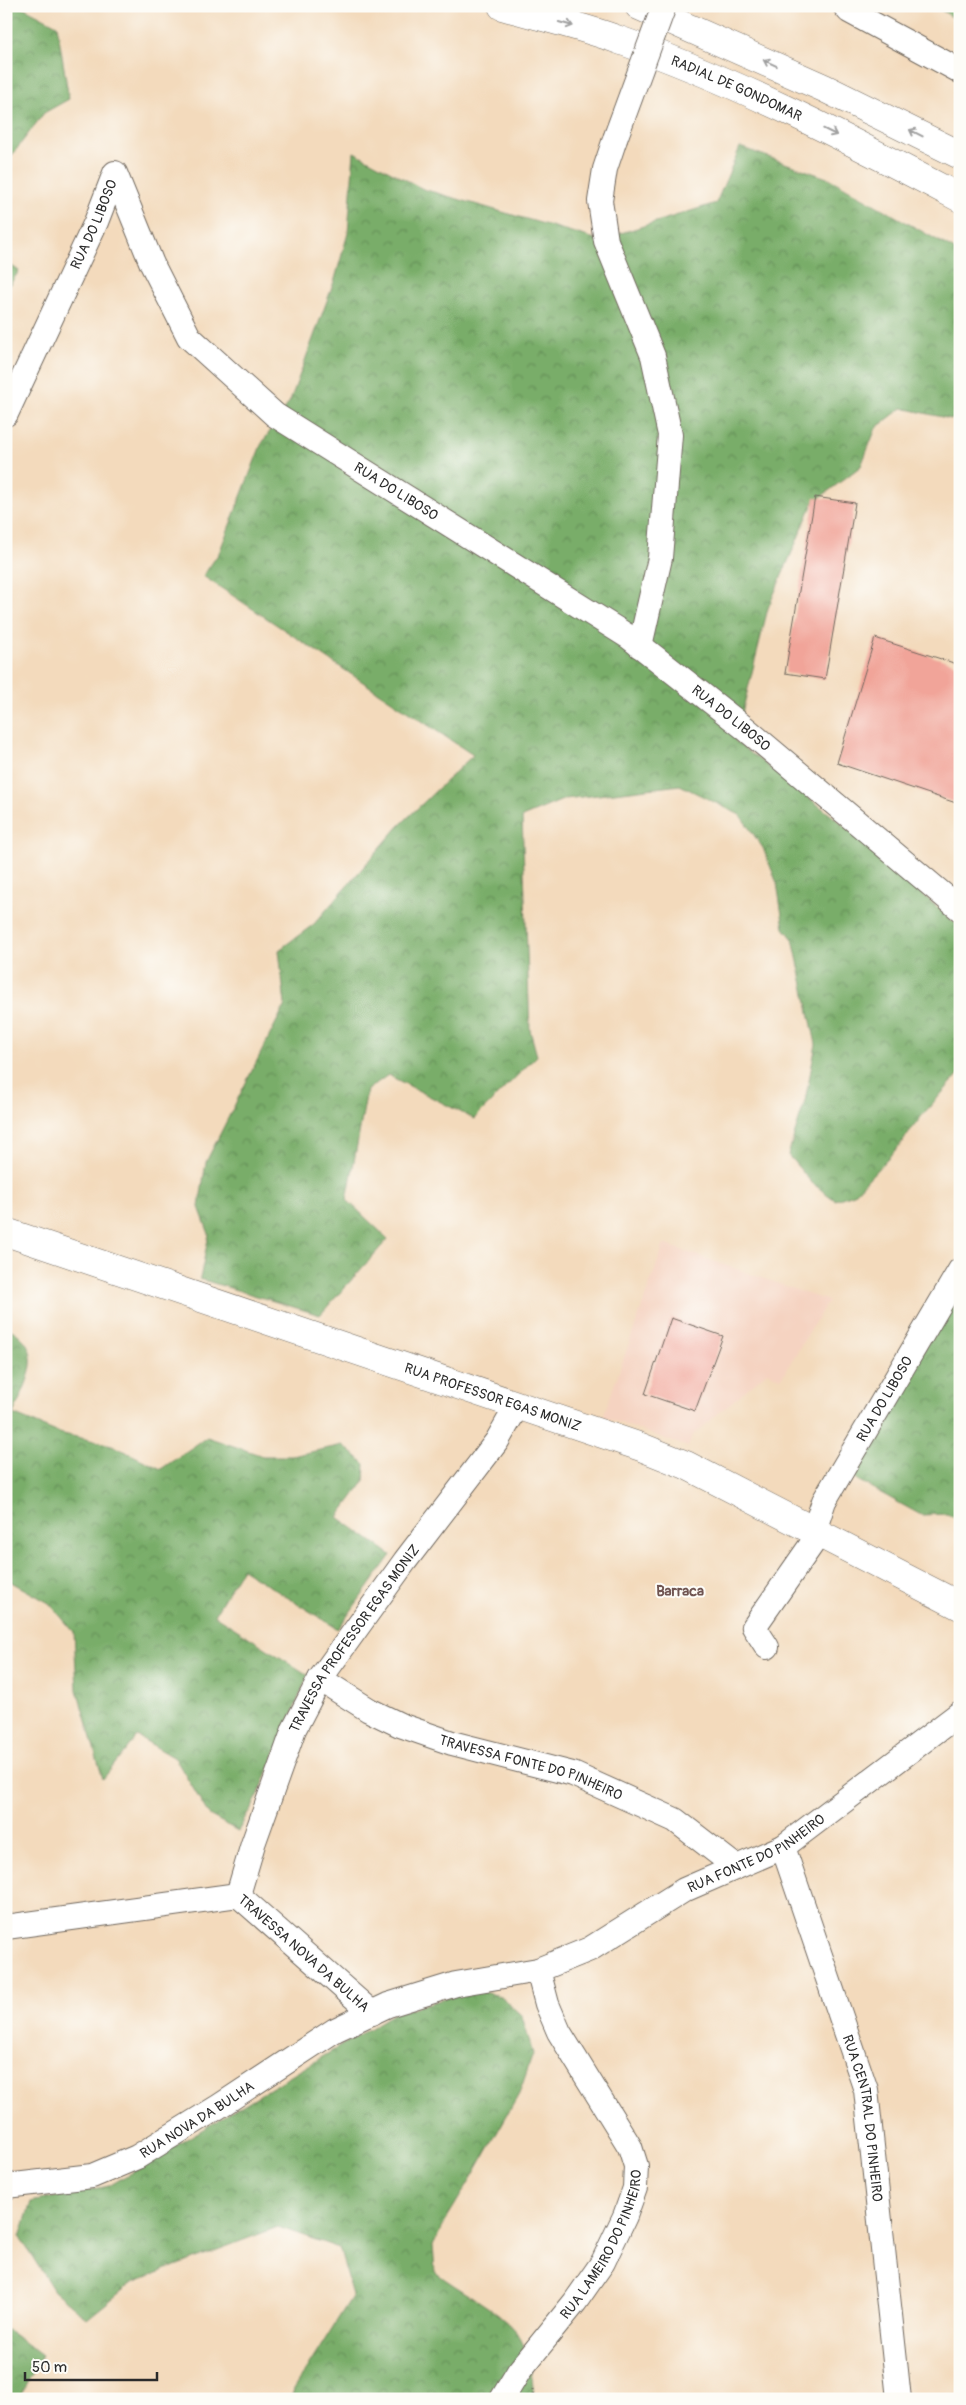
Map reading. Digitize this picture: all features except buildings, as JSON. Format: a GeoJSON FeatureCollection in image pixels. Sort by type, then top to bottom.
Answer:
{"type":"FeatureCollection","features":[{"type":"Feature","properties":{"kind":"main road","name":"RADIAL DE GONDOMAR"},"geometry":{"type":"LineString","coordinates":[[502,6],[619,39],[730,84],[874,153],[960,198]]}},
{"type":"Feature","properties":{"kind":"main road"},"geometry":{"type":"LineString","coordinates":[[639,6],[824,88],[960,156]]}},
{"type":"Feature","properties":{"kind":"main road","name":"RUA PROFESSOR EGAS MONIZ"},"geometry":{"type":"LineString","coordinates":[[6,1232],[686,1464],[960,1606]]}},
{"type":"Feature","properties":{"kind":"street"},"geometry":{"type":"LineString","coordinates":[[640,646],[660,558],[670,435],[654,356],[606,241],[600,201],[605,169],[664,6]]}},
{"type":"Feature","properties":{"kind":"street"},"geometry":{"type":"LineString","coordinates":[[845,6],[849,11],[960,71]]}},
{"type":"Feature","properties":{"kind":"street","name":"RUA DO LIBOSO"},"geometry":{"type":"LineString","coordinates":[[6,414],[96,222],[115,173],[152,264],[190,336],[275,415],[640,646],[746,729],[960,909]]}},
{"type":"Feature","properties":{"kind":"street","name":"RUA DO LIBOSO"},"geometry":{"type":"LineString","coordinates":[[767,1647],[754,1626],[814,1541],[814,1530],[824,1501],[960,1270]]}},
{"type":"Feature","properties":{"kind":"street","name":"TRAVESSA PROFESSOR EGAS MONIZ"},"geometry":{"type":"LineString","coordinates":[[238,1895],[253,1844],[294,1729],[320,1679],[404,1561],[496,1441],[517,1406]]}},
{"type":"Feature","properties":{"kind":"street","name":"TRAVESSA FONTE DO PINHEIRO"},"geometry":{"type":"LineString","coordinates":[[320,1679],[369,1710],[400,1725],[452,1743],[573,1774],[675,1820],[736,1867]]}},
{"type":"Feature","properties":{"kind":"street","name":"RUA FONTE DO PINHEIRO"},"geometry":{"type":"LineString","coordinates":[[538,1970],[590,1949],[684,1890],[783,1847],[960,1713]]}},
{"type":"Feature","properties":{"kind":"street","name":"RUA CENTRAL DO PINHEIRO"},"geometry":{"type":"LineString","coordinates":[[783,1847],[866,2090],[898,2399]]}},
{"type":"Feature","properties":{"kind":"street","name":"TRAVESSA NOVA DA BULHA"},"geometry":{"type":"LineString","coordinates":[[6,1927],[238,1895],[372,2012],[388,2005],[456,1984],[538,1970]]}},
{"type":"Feature","properties":{"kind":"street","name":"RUA LAMEIRO DO PINHEIRO"},"geometry":{"type":"LineString","coordinates":[[502,2399],[519,2371],[575,2302],[603,2262],[625,2216],[635,2188],[636,2166],[630,2147],[559,2032],[547,2004],[538,1970]]}},
{"type":"Feature","properties":{"kind":"street","name":"RUA NOVA DA BULHA"},"geometry":{"type":"LineString","coordinates":[[6,2186],[92,2176],[138,2157],[335,2030],[372,2012]]}},
{"type":"Feature","properties":{"kind":"shaded area"},"geometry":{"type":"Polygon","coordinates":[[[664,1244],[828,1301],[781,1378],[767,1372],[693,1435],[688,1447],[603,1417],[664,1244]]]}},
{"type":"Feature","properties":{"kind":"green space"},"geometry":{"type":"Polygon","coordinates":[[[6,6],[21,6],[57,25],[69,99],[44,113],[6,163],[6,6]]]}},
{"type":"Feature","properties":{"kind":"green space"},"geometry":{"type":"Polygon","coordinates":[[[935,6],[960,6],[960,22],[935,6]]]}},
{"type":"Feature","properties":{"kind":"green space"},"geometry":{"type":"Polygon","coordinates":[[[740,147],[830,179],[960,253],[960,421],[902,408],[876,428],[861,466],[813,503],[768,608],[735,741],[835,818],[960,927],[960,1073],[924,1113],[899,1146],[854,1194],[835,1200],[812,1183],[788,1155],[805,1101],[816,1044],[793,939],[784,928],[777,883],[763,848],[740,815],[680,785],[565,799],[522,817],[530,1030],[537,1056],[474,1119],[388,1075],[367,1090],[347,1200],[388,1239],[320,1315],[200,1279],[209,1234],[199,1207],[206,1162],[285,1005],[279,950],[314,924],[399,826],[473,755],[203,576],[219,553],[261,445],[290,401],[335,279],[348,233],[354,152],[423,189],[599,240],[716,203],[740,147]]]}},
{"type":"Feature","properties":{"kind":"green space"},"geometry":{"type":"Polygon","coordinates":[[[6,262],[19,271],[6,290],[6,262]]]}},
{"type":"Feature","properties":{"kind":"green space"},"geometry":{"type":"Polygon","coordinates":[[[956,1293],[960,1296],[960,1521],[947,1514],[921,1515],[852,1477],[956,1293]]]}},
{"type":"Feature","properties":{"kind":"green space"},"geometry":{"type":"Polygon","coordinates":[[[6,1327],[19,1335],[27,1345],[31,1355],[28,1378],[13,1414],[59,1433],[112,1445],[161,1469],[207,1437],[263,1456],[292,1456],[343,1445],[365,1464],[364,1482],[338,1517],[391,1555],[338,1629],[242,1569],[214,1615],[308,1675],[258,1796],[238,1831],[209,1815],[175,1758],[137,1736],[103,1779],[77,1690],[74,1632],[49,1603],[6,1579],[6,1327]]]}},
{"type":"Feature","properties":{"kind":"green space"},"geometry":{"type":"Polygon","coordinates":[[[475,1990],[500,1996],[522,2016],[533,2054],[519,2094],[433,2245],[435,2272],[488,2307],[516,2332],[527,2355],[534,2399],[291,2399],[294,2389],[353,2295],[339,2248],[278,2227],[133,2282],[87,2319],[54,2291],[20,2237],[31,2202],[109,2186],[395,2013],[475,1990]]]}},
{"type":"Feature","properties":{"kind":"green space"},"geometry":{"type":"Polygon","coordinates":[[[6,2329],[42,2356],[18,2399],[6,2399],[6,2329]]]}},
{"type":"Feature","properties":{"kind":"district","name":"Barraca"},"geometry":{"type":"Point","coordinates":[680,1591]}}]}
